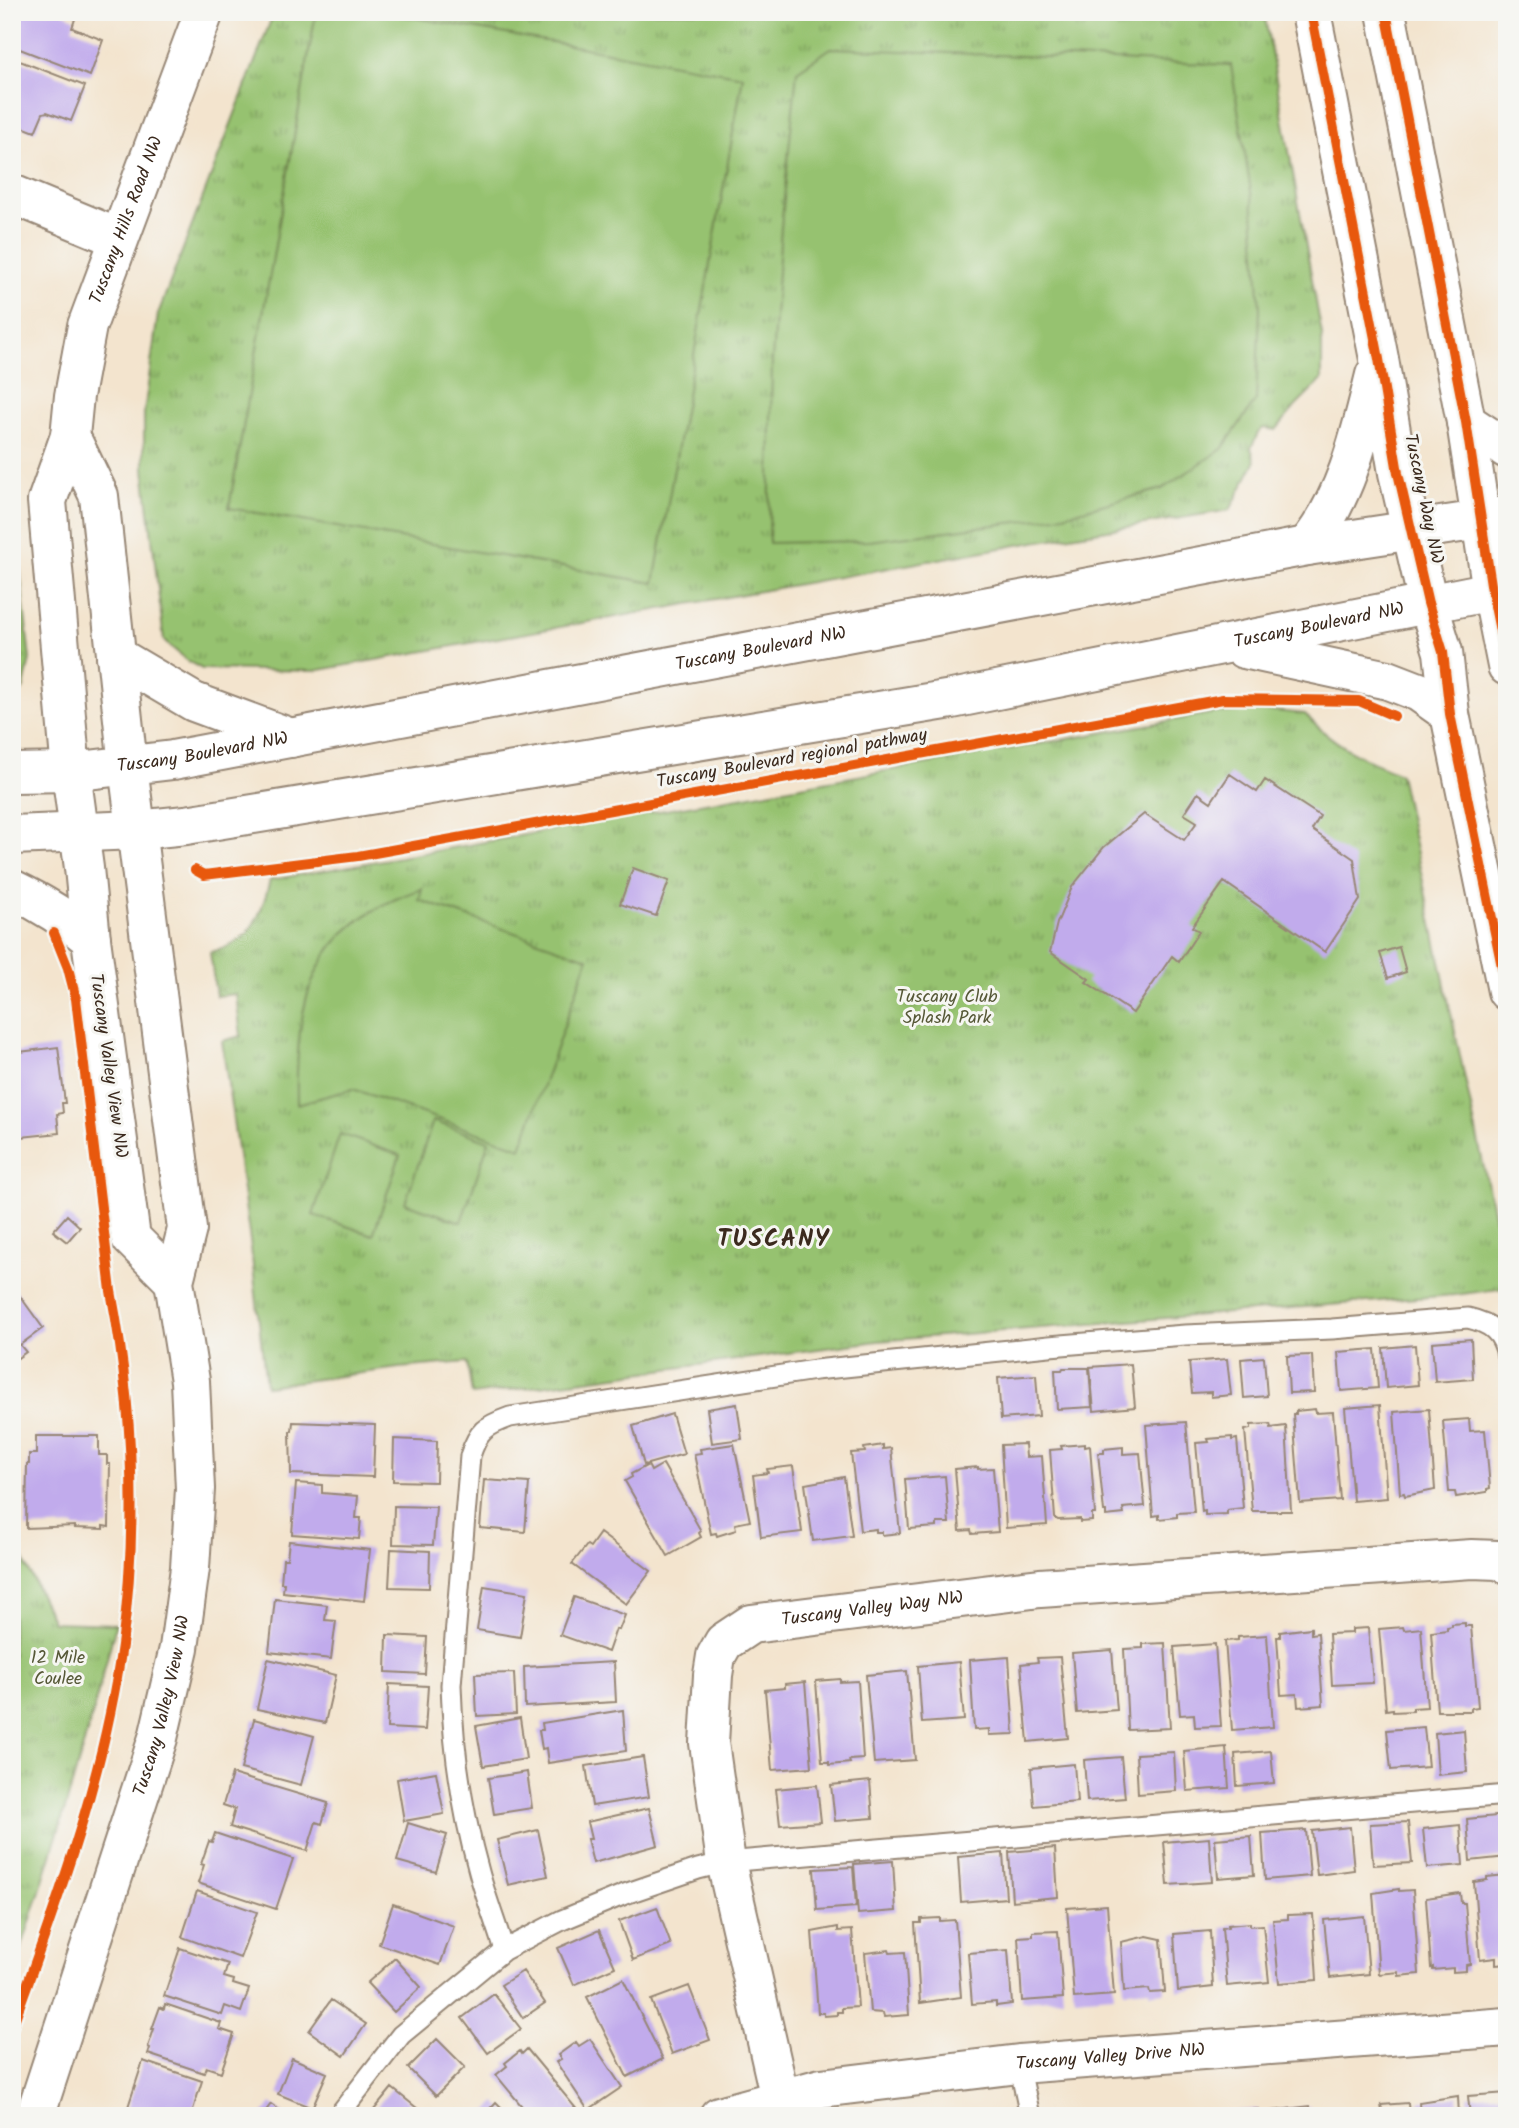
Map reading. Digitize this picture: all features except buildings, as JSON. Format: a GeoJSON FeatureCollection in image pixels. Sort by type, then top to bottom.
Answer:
{"type":"FeatureCollection","features":[{"type":"Feature","properties":{"kind":"street","name":"Tuscany Hills Road NW"},"geometry":{"type":"LineString","coordinates":[[79,833],[71,772],[47,500],[70,436],[74,396],[87,326],[204,12]]}},
{"type":"Feature","properties":{"kind":"street","name":"Tuscany Way NW"},"geometry":{"type":"LineString","coordinates":[[1311,12],[1379,359],[1398,473],[1428,603],[1443,652],[1450,714],[1507,991]]}},
{"type":"Feature","properties":{"kind":"street"},"geometry":{"type":"LineString","coordinates":[[1386,12],[1466,422],[1494,518],[1507,666]]}},
{"type":"Feature","properties":{"kind":"street"},"geometry":{"type":"LineString","coordinates":[[12,194],[118,238]]}},
{"type":"Feature","properties":{"kind":"street"},"geometry":{"type":"LineString","coordinates":[[1307,546],[1337,502],[1356,454],[1379,359]]}},
{"type":"Feature","properties":{"kind":"street"},"geometry":{"type":"LineString","coordinates":[[1466,422],[1507,449]]}},
{"type":"Feature","properties":{"kind":"street"},"geometry":{"type":"LineString","coordinates":[[70,436],[99,496],[137,830]]}},
{"type":"Feature","properties":{"kind":"street","name":"Tuscany Boulevard NW"},"geometry":{"type":"LineString","coordinates":[[12,773],[71,772],[128,766],[293,738],[1307,546],[1494,518]]}},
{"type":"Feature","properties":{"kind":"street","name":"Tuscany Boulevard NW"},"geometry":{"type":"LineString","coordinates":[[12,835],[137,830],[186,825],[952,699],[1499,590]]}},
{"type":"Feature","properties":{"kind":"street"},"geometry":{"type":"LineString","coordinates":[[1221,645],[1388,680],[1419,692],[1450,714]]}},
{"type":"Feature","properties":{"kind":"street"},"geometry":{"type":"LineString","coordinates":[[116,656],[194,702],[293,738]]}},
{"type":"Feature","properties":{"kind":"street","name":"Tuscany Valley View NW"},"geometry":{"type":"LineString","coordinates":[[35,2116],[158,1738],[179,1648],[190,1568],[195,1489],[190,1381],[174,1281],[187,1229],[137,830]]}},
{"type":"Feature","properties":{"kind":"street","name":"Tuscany Valley View NW"},"geometry":{"type":"LineString","coordinates":[[79,833],[90,939],[131,1238],[174,1281]]}},
{"type":"Feature","properties":{"kind":"street"},"geometry":{"type":"LineString","coordinates":[[12,889],[68,920],[90,939]]}},
{"type":"Feature","properties":{"kind":"street","name":"Tuscany Valley Way NW"},"geometry":{"type":"LineString","coordinates":[[782,2107],[726,1862],[709,1743],[713,1675],[716,1656],[724,1642],[751,1624],[1040,1588],[1472,1559],[1498,1560],[1507,1564]]}},
{"type":"Feature","properties":{"kind":"street","name":"Tuscany Valley Drive NW"},"geometry":{"type":"LineString","coordinates":[[719,2116],[782,2107],[821,2088],[1019,2064],[1507,2027]]}},
{"type":"Feature","properties":{"kind":"lane"},"geometry":{"type":"LineString","coordinates":[[504,1950],[479,1872],[458,1774],[451,1685],[470,1456],[475,1440],[482,1430],[495,1422],[510,1417],[815,1370],[1185,1335],[1332,1329],[1468,1318],[1497,1330],[1503,1338],[1507,1356]]}},
{"type":"Feature","properties":{"kind":"lane"},"geometry":{"type":"LineString","coordinates":[[338,2116],[401,2035],[504,1950],[562,1920],[625,1894],[698,1869],[726,1862],[1507,1795]]}},
{"type":"Feature","properties":{"kind":"lane"},"geometry":{"type":"LineString","coordinates":[[1019,2064],[1030,2116]]}},
{"type":"Feature","properties":{"kind":"green space"},"geometry":{"type":"Polygon","coordinates":[[[274,12],[1264,12],[1322,335],[1322,380],[1276,430],[1263,428],[1258,433],[1251,448],[1255,462],[1230,510],[1040,541],[314,671],[202,669],[164,641],[144,469],[144,413],[158,314],[274,12]]]}},
{"type":"Feature","properties":{"kind":"green space"},"geometry":{"type":"Polygon","coordinates":[[[316,12],[382,12],[743,76],[654,583],[229,508],[316,12]]]}},
{"type":"Feature","properties":{"kind":"green space"},"geometry":{"type":"Polygon","coordinates":[[[831,48],[1231,65],[1252,198],[1260,309],[1256,400],[1222,449],[1162,489],[1056,517],[869,541],[769,543],[772,361],[781,228],[797,71],[831,48]]]}},
{"type":"Feature","properties":{"kind":"green space"},"geometry":{"type":"Polygon","coordinates":[[[12,561],[19,562],[30,659],[24,687],[12,706],[12,561]]]}},
{"type":"Feature","properties":{"kind":"green space","name":"Tuscany Club Splash Park"},"geometry":{"type":"Polygon","coordinates":[[[1265,710],[1305,714],[1326,734],[1349,750],[1400,774],[1507,1276],[1507,1288],[1455,1295],[878,1341],[472,1395],[467,1362],[399,1368],[266,1386],[251,1248],[222,1041],[241,1036],[236,994],[216,996],[210,952],[235,943],[252,927],[263,906],[270,880],[1214,713],[1265,710]]]}},
{"type":"Feature","properties":{"kind":"green space"},"geometry":{"type":"Polygon","coordinates":[[[422,889],[419,900],[588,958],[521,1148],[353,1089],[297,1104],[300,1031],[306,999],[317,970],[333,945],[355,923],[385,904],[422,889]]]}},
{"type":"Feature","properties":{"kind":"green space"},"geometry":{"type":"Polygon","coordinates":[[[433,1121],[489,1141],[461,1222],[405,1203],[433,1121]]]}},
{"type":"Feature","properties":{"kind":"green space"},"geometry":{"type":"Polygon","coordinates":[[[340,1134],[400,1155],[373,1235],[313,1215],[340,1134]]]}},
{"type":"Feature","properties":{"kind":"green space","name":"12 Mile Coulee"},"geometry":{"type":"Polygon","coordinates":[[[12,1535],[53,1622],[116,1624],[93,1713],[12,1977],[12,1535]]]}},
{"type":"Feature","properties":{"kind":"cycle path"},"geometry":{"type":"LineString","coordinates":[[1311,12],[1379,359],[1398,473],[1428,603],[1443,652],[1450,714],[1507,991]]}},
{"type":"Feature","properties":{"kind":"cycle path"},"geometry":{"type":"LineString","coordinates":[[1386,12],[1466,422],[1492,591],[1507,666]]}},
{"type":"Feature","properties":{"kind":"cycle path","name":"Tuscany Boulevard regional pathway"},"geometry":{"type":"LineString","coordinates":[[195,870],[204,875],[358,856],[1223,699],[1359,701],[1394,716]]}},
{"type":"Feature","properties":{"kind":"cycle path"},"geometry":{"type":"LineString","coordinates":[[12,2027],[77,1839],[104,1743],[122,1645],[130,1557],[131,1468],[124,1379],[76,999],[68,968],[54,933]]}},
{"type":"Feature","properties":{"kind":"district","name":"TUSCANY"},"geometry":{"type":"Point","coordinates":[774,1239]}}]}
